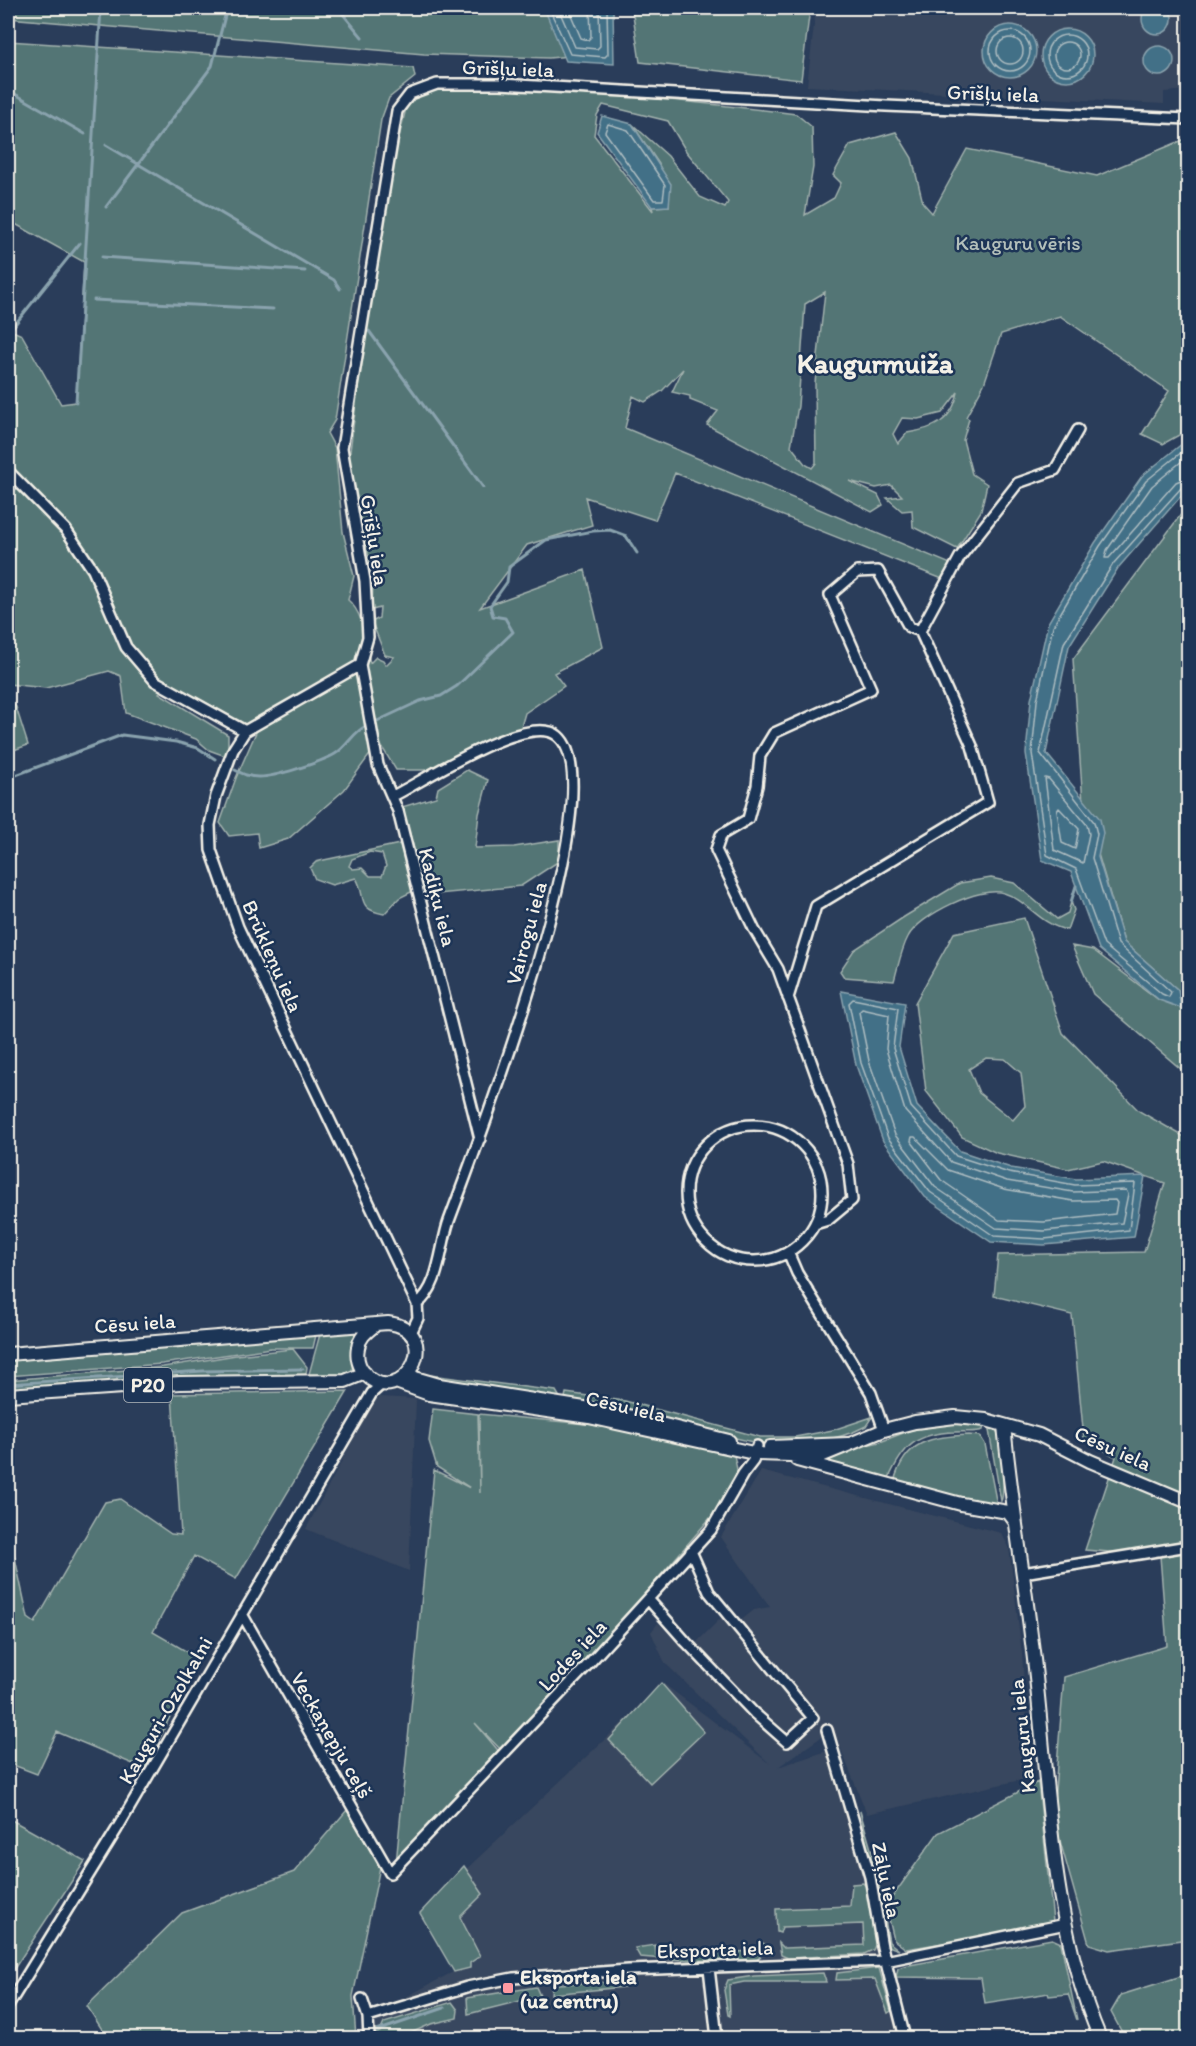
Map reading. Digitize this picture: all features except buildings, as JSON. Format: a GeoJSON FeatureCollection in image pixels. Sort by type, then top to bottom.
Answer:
{"type":"FeatureCollection","features":[{"type":"Feature","properties":{"kind":"main road","name":"Cēsu iela"},"geometry":{"type":"LineString","coordinates":[[8,1354],[374,1326],[388,1323],[405,1331]]}},
{"type":"Feature","properties":{"kind":"main road"},"geometry":{"type":"LineString","coordinates":[[367,1376],[358,1361],[358,1348],[363,1335],[374,1326]]}},
{"type":"Feature","properties":{"kind":"main road"},"geometry":{"type":"LineString","coordinates":[[389,1382],[410,1373],[417,1358],[417,1349],[405,1331]]}},
{"type":"Feature","properties":{"kind":"main road","name":"Cēsu iela"},"geometry":{"type":"LineString","coordinates":[[410,1373],[415,1378],[439,1385],[583,1406],[756,1450],[848,1444]]}},
{"type":"Feature","properties":{"kind":"main road","name":"Cēsu iela"},"geometry":{"type":"LineString","coordinates":[[367,1376],[429,1394],[559,1412],[775,1454],[821,1456],[884,1430],[915,1422],[955,1417],[1004,1425],[1039,1435],[1090,1461],[1188,1502]]}},
{"type":"Feature","properties":{"kind":"main road","name":"P20"},"geometry":{"type":"LineString","coordinates":[[8,1395],[180,1383],[345,1381],[367,1376]]}},
{"type":"Feature","properties":{"kind":"main road","name":"Kauguru iela"},"geometry":{"type":"LineString","coordinates":[[1004,1425],[1050,1818],[1066,1924],[1100,2038]]}},
{"type":"Feature","properties":{"kind":"main road"},"geometry":{"type":"LineString","coordinates":[[775,1454],[961,1504],[1008,1512],[1014,1520]]}},
{"type":"Feature","properties":{"kind":"street","name":"Grīšļu iela"},"geometry":{"type":"LineString","coordinates":[[360,665],[368,637],[365,581],[342,448],[391,135],[397,111],[410,94],[437,84],[500,84],[876,106],[1188,119]]}},
{"type":"Feature","properties":{"kind":"street"},"geometry":{"type":"LineString","coordinates":[[920,631],[960,557],[1018,483],[1055,470],[1078,430]]}},
{"type":"Feature","properties":{"kind":"street"},"geometry":{"type":"LineString","coordinates":[[8,471],[66,530],[93,570],[122,640],[155,681],[245,730],[360,665]]}},
{"type":"Feature","properties":{"kind":"street"},"geometry":{"type":"LineString","coordinates":[[788,998],[816,906],[988,802],[972,746],[920,631],[909,627],[878,571],[857,572],[830,596],[871,689],[774,733],[760,756],[757,786],[748,819],[721,835],[716,850],[754,929],[778,969],[788,998],[848,1164],[852,1200],[828,1220],[815,1224]]}},
{"type":"Feature","properties":{"kind":"street","name":"Kadiķu iela"},"geometry":{"type":"LineString","coordinates":[[360,665],[378,765],[393,796],[480,1139]]}},
{"type":"Feature","properties":{"kind":"street","name":"Brūkleņu iela"},"geometry":{"type":"LineString","coordinates":[[245,730],[230,759],[216,796],[210,825],[211,850],[218,874],[237,927],[418,1306]]}},
{"type":"Feature","properties":{"kind":"street","name":"Vairogu iela"},"geometry":{"type":"LineString","coordinates":[[393,796],[489,745],[517,735],[550,732],[556,734],[566,744],[571,784],[568,843],[523,1015],[448,1225],[426,1298],[418,1306]]}},
{"type":"Feature","properties":{"kind":"street"},"geometry":{"type":"LineString","coordinates":[[741,1125],[760,1125],[779,1129],[795,1138],[809,1152],[818,1168],[822,1187],[821,1206],[815,1224],[807,1236],[788,1252],[764,1261],[742,1260],[722,1254],[705,1241],[693,1223],[686,1203],[686,1182],[693,1161],[706,1144],[723,1131],[741,1125]]}},
{"type":"Feature","properties":{"kind":"street"},"geometry":{"type":"LineString","coordinates":[[788,1252],[797,1273],[871,1393],[884,1430]]}},
{"type":"Feature","properties":{"kind":"street"},"geometry":{"type":"LineString","coordinates":[[405,1331],[418,1318],[418,1306]]}},
{"type":"Feature","properties":{"kind":"street"},"geometry":{"type":"LineString","coordinates":[[350,1431],[367,1392],[367,1376]]}},
{"type":"Feature","properties":{"kind":"street"},"geometry":{"type":"LineString","coordinates":[[350,1431],[372,1393],[389,1382]]}},
{"type":"Feature","properties":{"kind":"street","name":"Kauguri-Ozolkalni"},"geometry":{"type":"LineString","coordinates":[[8,2006],[73,1903],[350,1431]]}},
{"type":"Feature","properties":{"kind":"street","name":"Lodes iela"},"geometry":{"type":"LineString","coordinates":[[390,1873],[711,1530],[743,1474],[752,1463],[756,1450]]}},
{"type":"Feature","properties":{"kind":"street"},"geometry":{"type":"LineString","coordinates":[[1023,1573],[1188,1546]]}},
{"type":"Feature","properties":{"kind":"street"},"geometry":{"type":"LineString","coordinates":[[648,1599],[754,1713],[787,1742],[813,1718],[709,1592],[691,1551]]}},
{"type":"Feature","properties":{"kind":"street","name":"Veckaņepju ceļš"},"geometry":{"type":"LineString","coordinates":[[242,1614],[390,1873]]}},
{"type":"Feature","properties":{"kind":"street","name":"Zāļu iela"},"geometry":{"type":"LineString","coordinates":[[827,1730],[869,1874],[885,1960],[905,2038]]}},
{"type":"Feature","properties":{"kind":"street","name":"Eksporta iela"},"geometry":{"type":"LineString","coordinates":[[368,2017],[467,1986],[513,1978],[629,1970],[885,1960],[1066,1924]]}},
{"type":"Feature","properties":{"kind":"street"},"geometry":{"type":"LineString","coordinates":[[709,1968],[717,2038]]}},
{"type":"Feature","properties":{"kind":"street"},"geometry":{"type":"LineString","coordinates":[[362,1999],[368,2017],[369,2038]]}},
{"type":"Feature","properties":{"kind":"shaded area"},"geometry":{"type":"Polygon","coordinates":[[[816,8],[1188,8],[1188,90],[1164,92],[1164,104],[807,86],[816,8]]]}},
{"type":"Feature","properties":{"kind":"shaded area"},"geometry":{"type":"Polygon","coordinates":[[[380,1397],[416,1399],[409,1571],[306,1529],[374,1400],[380,1397]]]}},
{"type":"Feature","properties":{"kind":"shaded area"},"geometry":{"type":"Polygon","coordinates":[[[761,1471],[1001,1533],[1009,1547],[1022,1654],[1030,1778],[867,1814],[833,1729],[778,1767],[833,1749],[902,2038],[369,2038],[368,2017],[453,1972],[429,1904],[664,1684],[770,1764],[665,1663],[651,1632],[658,1623],[687,1652],[724,1615],[734,1626],[754,1610],[770,1607],[721,1537],[761,1471]]]}},
{"type":"Feature","properties":{"kind":"green space"},"geometry":{"type":"Polygon","coordinates":[[[8,8],[552,8],[579,55],[549,58],[424,54],[8,18],[8,8]]]}},
{"type":"Feature","properties":{"kind":"green space"},"geometry":{"type":"Polygon","coordinates":[[[632,8],[810,8],[801,80],[640,62],[632,8]]]}},
{"type":"Feature","properties":{"kind":"green space","name":"Kauguru vēris"},"geometry":{"type":"Polygon","coordinates":[[[8,41],[413,68],[415,77],[389,98],[381,120],[335,420],[327,433],[335,448],[343,532],[354,576],[348,600],[358,613],[364,629],[370,663],[376,657],[383,660],[386,665],[394,657],[385,655],[372,622],[379,618],[380,608],[372,610],[373,578],[349,459],[368,310],[393,162],[409,96],[426,90],[462,85],[499,86],[796,114],[812,127],[813,167],[805,215],[834,198],[841,183],[833,175],[850,145],[896,132],[912,158],[923,203],[932,213],[967,149],[1097,176],[1188,138],[1188,430],[1163,444],[1142,434],[1169,391],[1060,316],[1001,334],[984,384],[966,417],[969,419],[963,440],[972,474],[987,484],[981,511],[957,549],[913,527],[912,510],[902,511],[887,498],[902,496],[891,485],[876,488],[849,481],[878,495],[883,505],[872,512],[707,425],[718,411],[690,400],[690,396],[672,392],[683,369],[662,391],[645,402],[633,396],[625,428],[953,565],[945,580],[675,473],[655,520],[585,497],[592,525],[527,545],[480,608],[585,570],[603,647],[554,673],[564,686],[525,713],[520,730],[436,770],[396,770],[379,742],[344,790],[288,839],[259,848],[257,833],[229,836],[220,823],[257,730],[171,684],[159,693],[228,735],[228,757],[209,750],[196,739],[126,713],[121,676],[109,671],[46,688],[8,684],[8,329],[22,335],[61,404],[76,402],[84,262],[8,220],[8,41]],[[603,105],[597,115],[594,135],[653,211],[652,207],[669,206],[659,164],[632,124],[668,156],[700,197],[725,208],[728,202],[686,151],[668,121],[603,105]],[[825,292],[805,304],[798,406],[791,446],[805,464],[812,468],[816,463],[815,383],[825,292]],[[958,392],[942,413],[918,419],[902,418],[893,434],[898,444],[907,433],[933,426],[946,417],[958,392]]]}},
{"type":"Feature","properties":{"kind":"green space"},"geometry":{"type":"Polygon","coordinates":[[[1188,505],[1188,1075],[1093,994],[1072,946],[1093,950],[1159,1000],[1178,990],[1124,942],[1083,803],[1073,659],[1188,505]]]}},
{"type":"Feature","properties":{"kind":"green space"},"geometry":{"type":"Polygon","coordinates":[[[8,697],[16,707],[28,745],[8,752],[8,697]]]}},
{"type":"Feature","properties":{"kind":"green space"},"geometry":{"type":"Polygon","coordinates":[[[467,770],[488,780],[479,814],[475,848],[514,847],[559,840],[559,861],[521,886],[427,895],[402,807],[436,797],[438,788],[467,770]]]}},
{"type":"Feature","properties":{"kind":"green space"},"geometry":{"type":"Polygon","coordinates":[[[400,844],[413,891],[399,898],[384,914],[375,912],[365,905],[356,878],[332,885],[315,879],[310,868],[316,862],[400,844]],[[370,852],[352,859],[349,866],[353,869],[362,868],[370,876],[382,876],[386,866],[382,854],[370,852]]]}},
{"type":"Feature","properties":{"kind":"green space"},"geometry":{"type":"Polygon","coordinates":[[[991,878],[1014,883],[1057,919],[1068,913],[1071,902],[1074,910],[1067,930],[1049,923],[1012,896],[994,892],[981,894],[951,904],[924,920],[914,929],[903,947],[894,981],[844,977],[840,971],[854,950],[904,917],[960,883],[991,878]]]}},
{"type":"Feature","properties":{"kind":"green space"},"geometry":{"type":"Polygon","coordinates":[[[1024,918],[1063,1033],[1139,1111],[1188,1139],[1188,1939],[1109,1950],[1089,1944],[1053,1816],[1064,1677],[1167,1646],[1160,1556],[1085,1550],[1116,1457],[1084,1439],[1072,1315],[994,1296],[998,1255],[1144,1252],[1165,1183],[1103,1161],[1068,1169],[997,1153],[962,1137],[926,1091],[915,1003],[954,933],[1024,918]],[[986,1058],[969,1069],[979,1093],[1013,1120],[1025,1106],[1021,1073],[1005,1059],[986,1058]]]}},
{"type":"Feature","properties":{"kind":"green space"},"geometry":{"type":"Polygon","coordinates":[[[357,1332],[353,1348],[352,1376],[309,1374],[320,1334],[357,1332]]]}},
{"type":"Feature","properties":{"kind":"green space"},"geometry":{"type":"Polygon","coordinates":[[[316,1335],[313,1348],[271,1348],[162,1364],[8,1376],[8,1361],[316,1335]]]}},
{"type":"Feature","properties":{"kind":"green space"},"geometry":{"type":"Polygon","coordinates":[[[293,1349],[307,1367],[306,1374],[156,1378],[8,1389],[8,1380],[163,1367],[236,1355],[293,1349]]]}},
{"type":"Feature","properties":{"kind":"green space"},"geometry":{"type":"Polygon","coordinates":[[[422,1374],[556,1391],[559,1396],[558,1398],[422,1376],[422,1374]]]}},
{"type":"Feature","properties":{"kind":"green space"},"geometry":{"type":"Polygon","coordinates":[[[348,1391],[236,1579],[194,1556],[153,1632],[198,1658],[145,1769],[57,1732],[37,1774],[8,1763],[8,1526],[28,1618],[35,1623],[105,1502],[120,1499],[171,1534],[181,1535],[172,1394],[348,1391]]]}},
{"type":"Feature","properties":{"kind":"green space"},"geometry":{"type":"Polygon","coordinates":[[[566,1393],[625,1401],[760,1437],[795,1437],[833,1430],[872,1417],[866,1426],[827,1440],[757,1443],[565,1398],[566,1393]]]}},
{"type":"Feature","properties":{"kind":"green space"},"geometry":{"type":"Polygon","coordinates":[[[433,1409],[478,1414],[480,1493],[479,1414],[607,1426],[734,1455],[738,1474],[717,1510],[556,1697],[503,1752],[475,1723],[502,1755],[396,1864],[434,1470],[470,1488],[437,1467],[429,1441],[433,1409]]]}},
{"type":"Feature","properties":{"kind":"green space"},"geometry":{"type":"Polygon","coordinates":[[[963,1421],[984,1424],[983,1430],[942,1433],[921,1439],[912,1444],[899,1458],[888,1480],[821,1463],[843,1450],[880,1442],[911,1430],[963,1421]]]}},
{"type":"Feature","properties":{"kind":"green space"},"geometry":{"type":"Polygon","coordinates":[[[988,1424],[996,1430],[1000,1439],[1003,1481],[1001,1501],[988,1424]]]}},
{"type":"Feature","properties":{"kind":"green space"},"geometry":{"type":"Polygon","coordinates":[[[980,1436],[985,1444],[997,1505],[992,1507],[894,1482],[905,1457],[913,1449],[943,1437],[980,1436]]]}},
{"type":"Feature","properties":{"kind":"green space"},"geometry":{"type":"Polygon","coordinates":[[[661,1683],[704,1732],[650,1783],[609,1740],[661,1683]]]}},
{"type":"Feature","properties":{"kind":"green space"},"geometry":{"type":"Polygon","coordinates":[[[1038,1782],[1053,1921],[974,1938],[906,1949],[894,1940],[886,1906],[938,1833],[1038,1782]]]}},
{"type":"Feature","properties":{"kind":"green space"},"geometry":{"type":"Polygon","coordinates":[[[347,1810],[380,1867],[353,1996],[356,2038],[100,2038],[105,2034],[87,2006],[182,1913],[294,1872],[347,1810]]]}},
{"type":"Feature","properties":{"kind":"green space"},"geometry":{"type":"Polygon","coordinates":[[[860,1811],[875,1863],[889,1942],[899,1950],[888,1946],[860,1811]]]}},
{"type":"Feature","properties":{"kind":"green space"},"geometry":{"type":"Polygon","coordinates":[[[8,1818],[85,1861],[8,1978],[8,1818]]]}},
{"type":"Feature","properties":{"kind":"green space"},"geometry":{"type":"Polygon","coordinates":[[[464,1866],[483,1894],[460,1917],[480,1956],[470,1963],[470,1968],[454,1972],[420,1913],[464,1866]]]}},
{"type":"Feature","properties":{"kind":"green space"},"geometry":{"type":"Polygon","coordinates":[[[863,1883],[867,1888],[876,1943],[873,1950],[864,1954],[788,1958],[781,1955],[779,1943],[784,1948],[864,1945],[863,1924],[782,1927],[780,1933],[777,1932],[776,1911],[776,1909],[850,1906],[852,1884],[863,1883]]]}},
{"type":"Feature","properties":{"kind":"green space"},"geometry":{"type":"Polygon","coordinates":[[[1052,1939],[1061,1943],[1077,2020],[1068,1994],[1049,1996],[1048,1993],[985,2003],[981,1978],[896,1977],[898,1968],[904,1966],[1052,1939]]]}},
{"type":"Feature","properties":{"kind":"green space"},"geometry":{"type":"Polygon","coordinates":[[[760,1944],[766,1945],[766,1950],[757,1960],[640,1957],[635,1948],[655,1945],[656,1955],[758,1951],[760,1944]]]}},
{"type":"Feature","properties":{"kind":"green space"},"geometry":{"type":"Polygon","coordinates":[[[879,1968],[891,2011],[888,2013],[875,1979],[836,1980],[837,1973],[879,1968]]]}},
{"type":"Feature","properties":{"kind":"green space"},"geometry":{"type":"Polygon","coordinates":[[[823,1973],[826,1982],[744,1982],[729,1985],[730,2016],[728,2015],[724,1990],[728,1980],[754,1976],[823,1973]]]}},
{"type":"Feature","properties":{"kind":"green space"},"geometry":{"type":"Polygon","coordinates":[[[1188,1974],[1188,2038],[1125,2038],[1111,2012],[1121,1995],[1188,1974]]]}},
{"type":"Feature","properties":{"kind":"green space"},"geometry":{"type":"Polygon","coordinates":[[[622,1982],[624,1987],[551,1994],[552,1984],[622,1982]]]}},
{"type":"Feature","properties":{"kind":"green space"},"geometry":{"type":"Polygon","coordinates":[[[536,1987],[540,1996],[468,2014],[467,1998],[536,1987]]]}},
{"type":"Feature","properties":{"kind":"green space"},"geometry":{"type":"Polygon","coordinates":[[[452,2002],[458,2010],[457,2018],[431,2024],[400,2038],[376,2038],[375,2034],[380,2032],[384,2023],[452,2002]]]}},
{"type":"Feature","properties":{"kind":"water"},"geometry":{"type":"Polygon","coordinates":[[[1157,4],[1167,9],[1172,19],[1167,29],[1157,34],[1147,29],[1142,19],[1147,9],[1157,4]]]}},
{"type":"Feature","properties":{"kind":"water"},"geometry":{"type":"Polygon","coordinates":[[[544,8],[613,8],[614,64],[566,61],[544,8]]]}},
{"type":"Feature","properties":{"kind":"water"},"geometry":{"type":"Polygon","coordinates":[[[1005,25],[1015,25],[1029,32],[1036,51],[1029,70],[1015,77],[1005,77],[995,73],[988,66],[984,56],[984,46],[988,36],[995,29],[1005,25]]]}},
{"type":"Feature","properties":{"kind":"water"},"geometry":{"type":"Polygon","coordinates":[[[1062,29],[1072,29],[1086,36],[1093,55],[1086,74],[1072,81],[1062,81],[1052,77],[1045,70],[1041,60],[1041,50],[1045,40],[1052,33],[1062,29]]]}},
{"type":"Feature","properties":{"kind":"water"},"geometry":{"type":"Polygon","coordinates":[[[1159,46],[1170,50],[1174,61],[1170,72],[1159,76],[1148,72],[1144,61],[1148,50],[1159,46]]]}},
{"type":"Feature","properties":{"kind":"water"},"geometry":{"type":"Polygon","coordinates":[[[602,116],[632,124],[671,184],[669,206],[652,207],[597,132],[602,116]]]}},
{"type":"Feature","properties":{"kind":"water"},"geometry":{"type":"Polygon","coordinates":[[[1188,439],[1188,488],[1118,568],[1069,646],[1046,753],[1100,819],[1103,833],[1098,857],[1124,942],[1178,990],[1181,1008],[1159,1000],[1099,949],[1071,872],[1042,860],[1026,753],[1031,700],[1048,623],[1095,543],[1142,476],[1188,439]]]}},
{"type":"Feature","properties":{"kind":"water"},"geometry":{"type":"Polygon","coordinates":[[[841,991],[905,1003],[899,1047],[917,1106],[960,1151],[1011,1168],[1076,1179],[1145,1176],[1134,1237],[1044,1245],[991,1242],[925,1197],[883,1141],[856,1065],[841,991]]]}},
{"type":"Feature","properties":{"kind":"waterway"},"geometry":{"type":"LineString","coordinates":[[76,402],[101,8]]}},
{"type":"Feature","properties":{"kind":"waterway"},"geometry":{"type":"LineString","coordinates":[[106,207],[212,66],[227,8]]}},
{"type":"Feature","properties":{"kind":"waterway"},"geometry":{"type":"LineString","coordinates":[[338,8],[362,37]]}},
{"type":"Feature","properties":{"kind":"waterway"},"geometry":{"type":"LineString","coordinates":[[8,90],[85,134]]}},
{"type":"Feature","properties":{"kind":"waterway"},"geometry":{"type":"LineString","coordinates":[[106,145],[334,280],[340,289]]}},
{"type":"Feature","properties":{"kind":"waterway"},"geometry":{"type":"LineString","coordinates":[[12,328],[80,243]]}},
{"type":"Feature","properties":{"kind":"waterway"},"geometry":{"type":"LineString","coordinates":[[102,257],[305,271]]}},
{"type":"Feature","properties":{"kind":"waterway"},"geometry":{"type":"LineString","coordinates":[[94,300],[273,309]]}},
{"type":"Feature","properties":{"kind":"waterway"},"geometry":{"type":"LineString","coordinates":[[369,331],[483,487]]}},
{"type":"Feature","properties":{"kind":"waterway"},"geometry":{"type":"LineString","coordinates":[[375,722],[420,701],[441,696],[457,686],[513,632],[505,618],[493,616],[490,606],[507,582],[509,567],[546,540],[610,530],[626,536],[637,553]]}},
{"type":"Feature","properties":{"kind":"waterway"},"geometry":{"type":"LineString","coordinates":[[235,770],[249,776],[265,777],[308,765],[335,754],[366,726]]}},
{"type":"Feature","properties":{"kind":"waterway"},"geometry":{"type":"LineString","coordinates":[[8,778],[122,735],[176,742],[198,748],[215,759]]}},
{"type":"Feature","properties":{"kind":"waterway"},"geometry":{"type":"LineString","coordinates":[[1071,902],[1076,886]]}},
{"type":"Feature","properties":{"kind":"waterway"},"geometry":{"type":"LineString","coordinates":[[8,1384],[203,1371],[303,1369]]}},
{"type":"Feature","properties":{"kind":"waterway"},"geometry":{"type":"LineString","coordinates":[[371,2033],[444,2008]]}},
{"type":"Feature","properties":{"kind":"place","name":"Eksporta iela (uz centru)"},"geometry":{"type":"Point","coordinates":[508,1988]}},
{"type":"Feature","properties":{"kind":"district","name":"Kaugurmuiža"},"geometry":{"type":"Point","coordinates":[875,363]}}]}
